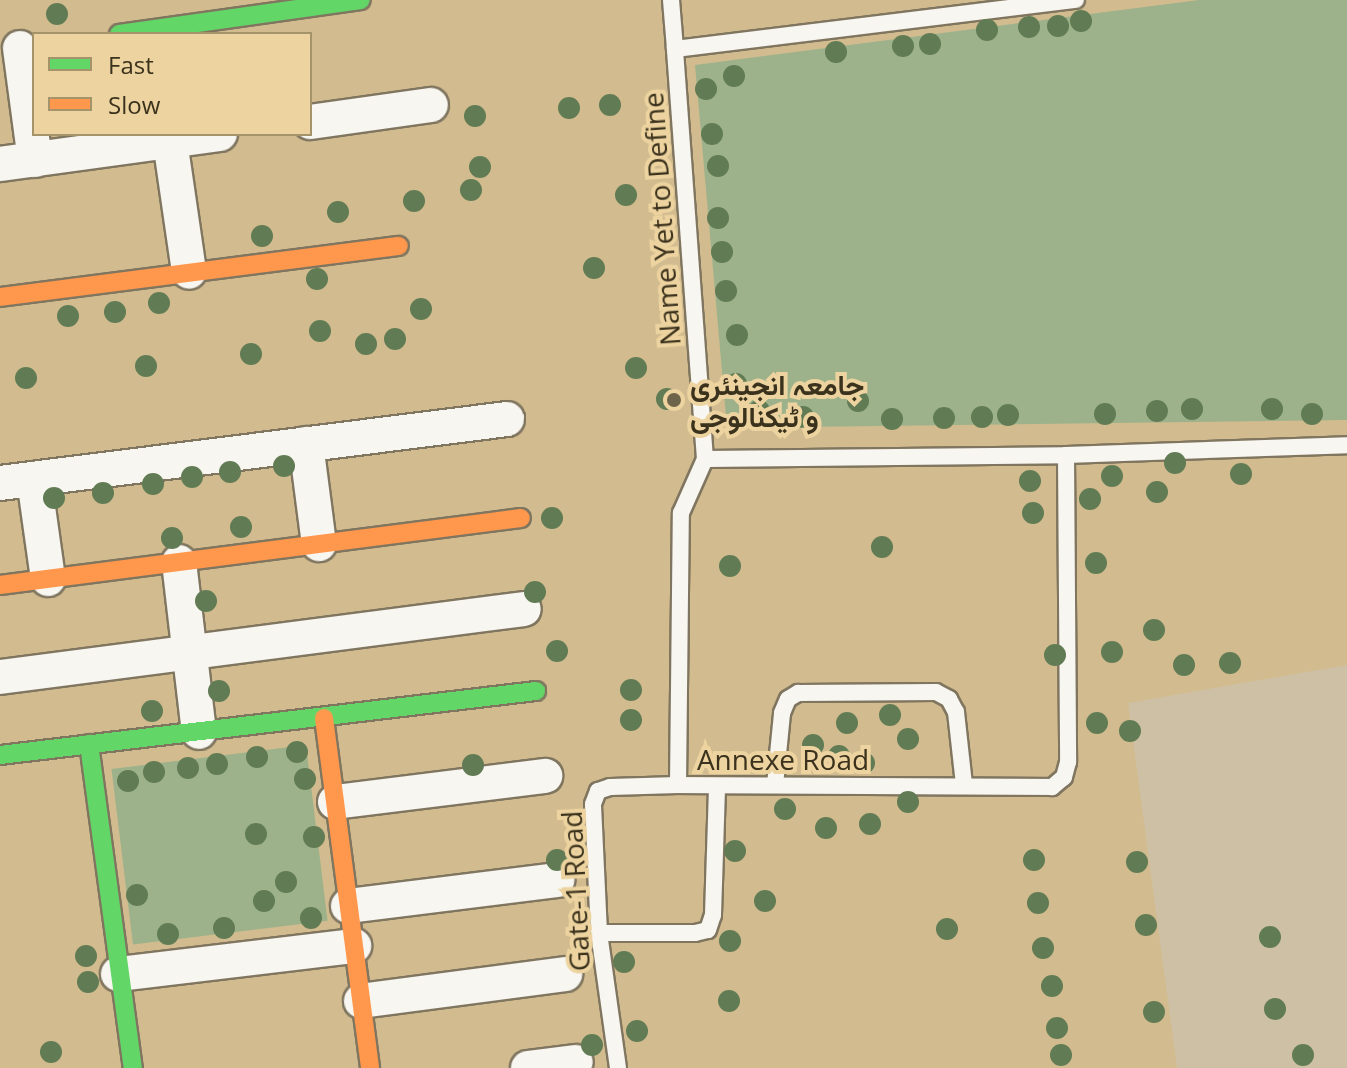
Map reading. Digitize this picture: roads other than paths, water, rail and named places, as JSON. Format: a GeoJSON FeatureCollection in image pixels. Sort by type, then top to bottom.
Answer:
{"type":"FeatureCollection","features":[{"type":"Feature","properties":{"kind":"street"},"geometry":{"type":"LineString","coordinates":[[128,32],[180,21],[361,0]]}},
{"type":"Feature","properties":{"kind":"street"},"geometry":{"type":"LineString","coordinates":[[18,48],[35,160]]}},
{"type":"Feature","properties":{"kind":"street"},"geometry":{"type":"LineString","coordinates":[[312,122],[431,105]]}},
{"type":"Feature","properties":{"kind":"street"},"geometry":{"type":"LineString","coordinates":[[0,164],[200,136]]}},
{"type":"Feature","properties":{"kind":"street"},"geometry":{"type":"LineString","coordinates":[[179,138],[189,272]]}},
{"type":"Feature","properties":{"kind":"street"},"geometry":{"type":"LineString","coordinates":[[0,297],[399,246]]}},
{"type":"Feature","properties":{"kind":"street"},"geometry":{"type":"LineString","coordinates":[[0,483],[507,419]]}},
{"type":"Feature","properties":{"kind":"street"},"geometry":{"type":"LineString","coordinates":[[306,444],[319,544]]}},
{"type":"Feature","properties":{"kind":"street"},"geometry":{"type":"LineString","coordinates":[[34,479],[48,579]]}},
{"type":"Feature","properties":{"kind":"street"},"geometry":{"type":"LineString","coordinates":[[0,585],[521,518]]}},
{"type":"Feature","properties":{"kind":"street"},"geometry":{"type":"LineString","coordinates":[[179,562],[199,732]]}},
{"type":"Feature","properties":{"kind":"street"},"geometry":{"type":"LineString","coordinates":[[0,677],[524,609]]}},
{"type":"Feature","properties":{"kind":"street"},"geometry":{"type":"LineString","coordinates":[[0,755],[536,691]]}},
{"type":"Feature","properties":{"kind":"street"},"geometry":{"type":"LineString","coordinates":[[324,718],[370,1068]]}},
{"type":"Feature","properties":{"kind":"street"},"geometry":{"type":"LineString","coordinates":[[89,744],[133,1068]]}},
{"type":"Feature","properties":{"kind":"street"},"geometry":{"type":"LineString","coordinates":[[335,802],[545,776]]}},
{"type":"Feature","properties":{"kind":"street"},"geometry":{"type":"LineString","coordinates":[[348,906],[557,880]]}},
{"type":"Feature","properties":{"kind":"street"},"geometry":{"type":"LineString","coordinates":[[118,974],[354,946]]}},
{"type":"Feature","properties":{"kind":"street"},"geometry":{"type":"LineString","coordinates":[[361,1001],[565,974]]}},
{"type":"Feature","properties":{"kind":"street"},"geometry":{"type":"LineString","coordinates":[[528,1068],[576,1062]]}},
{"type":"Feature","properties":{"kind":"lane","name":"Name Yet to Define"},"geometry":{"type":"LineString","coordinates":[[671,0],[705,459]]}},
{"type":"Feature","properties":{"kind":"lane"},"geometry":{"type":"LineString","coordinates":[[675,49],[1076,0]]}},
{"type":"Feature","properties":{"kind":"lane"},"geometry":{"type":"LineString","coordinates":[[705,459],[1066,455],[1347,445]]}},
{"type":"Feature","properties":{"kind":"lane","name":"Annexe Road"},"geometry":{"type":"LineString","coordinates":[[705,459],[681,513],[678,785],[1052,787],[1064,777],[1068,762],[1066,455]]}},
{"type":"Feature","properties":{"kind":"lane"},"geometry":{"type":"LineString","coordinates":[[775,785],[782,713],[788,699],[798,693],[936,692],[949,699],[956,712],[964,785]]}},
{"type":"Feature","properties":{"kind":"lane","name":"Gate-1 Road"},"geometry":{"type":"LineString","coordinates":[[618,1068],[599,933],[593,804],[598,791],[610,787],[678,785]]}},
{"type":"Feature","properties":{"kind":"lane"},"geometry":{"type":"LineString","coordinates":[[599,933],[695,933],[708,930],[713,915],[717,786]]}},
{"type":"Feature","properties":{"kind":"place","name":"جامعہ انجینئری و ٹیکنالوجی"},"geometry":{"type":"Point","coordinates":[674,400]}}]}
